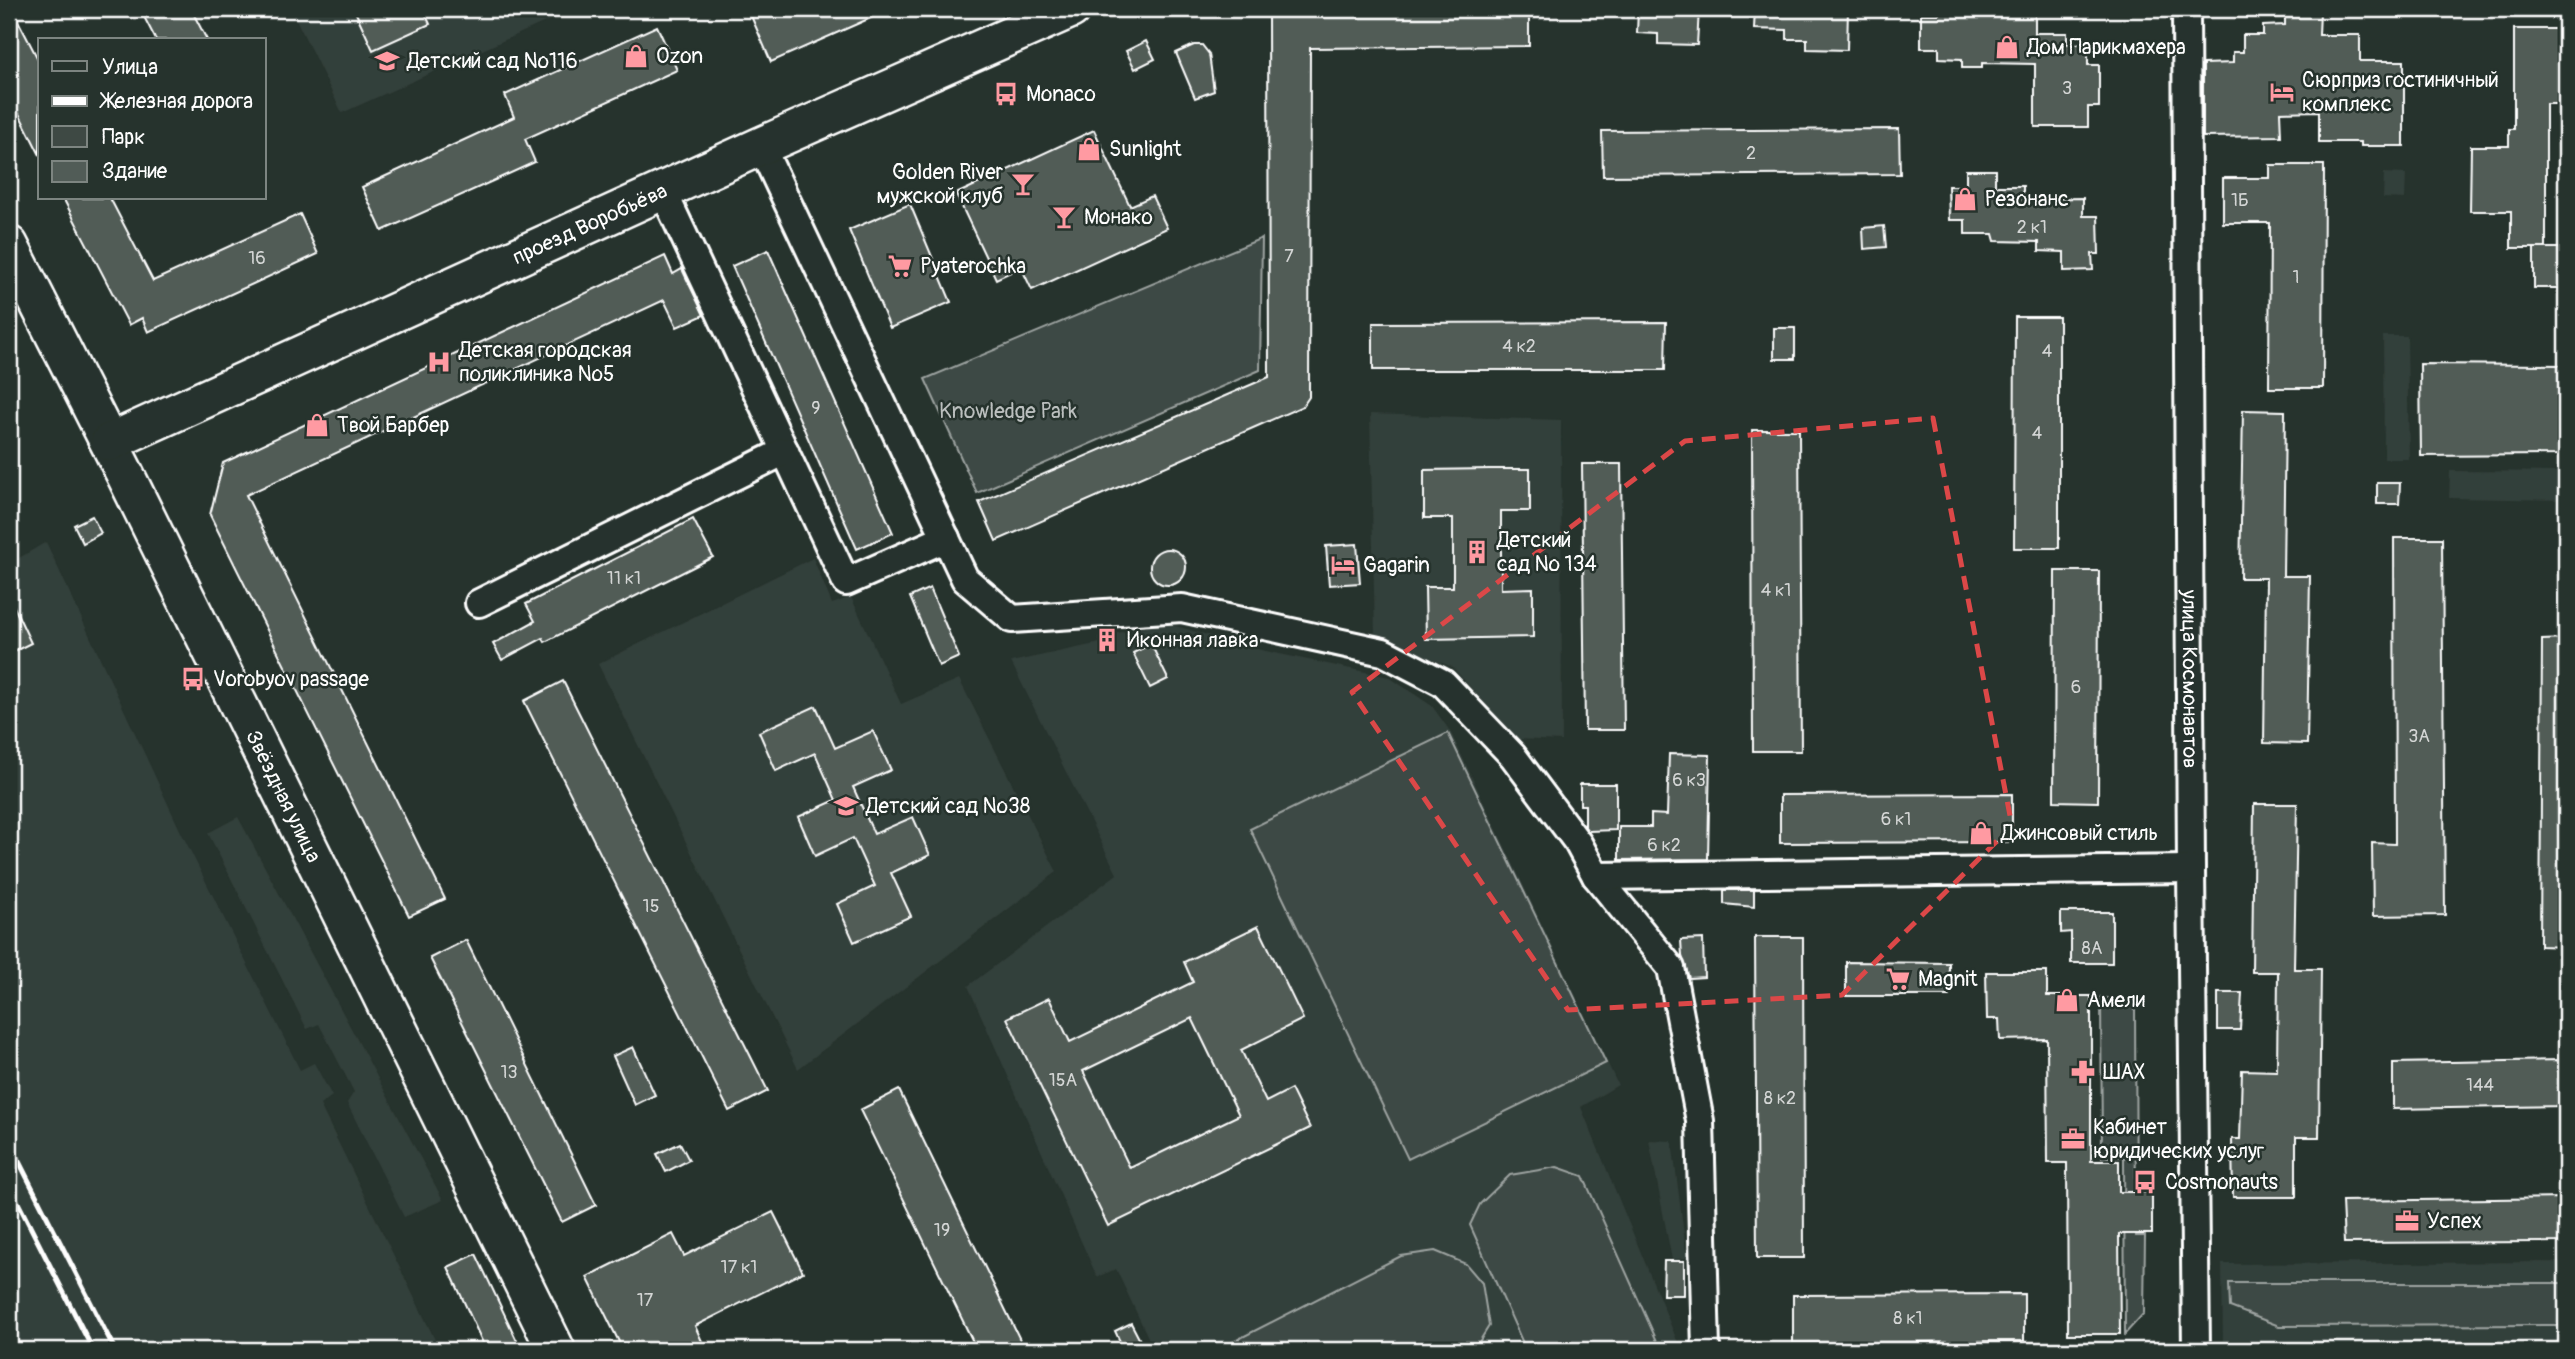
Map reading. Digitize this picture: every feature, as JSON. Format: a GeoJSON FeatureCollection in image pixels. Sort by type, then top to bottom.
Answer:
{"type":"FeatureCollection","features":[{"type":"Feature","properties":{"kind":"main road","name":"проезд Воробьёва"},"geometry":{"type":"LineString","coordinates":[[110,442],[761,146],[1071,9]]}},
{"type":"Feature","properties":{"kind":"main road","name":"Звёздная улица"},"geometry":{"type":"LineString","coordinates":[[9,245],[110,442],[556,1350]]}},
{"type":"Feature","properties":{"kind":"street","name":"улица Космонавтов"},"geometry":{"type":"LineString","coordinates":[[2186,9],[2196,1350]]}},
{"type":"Feature","properties":{"kind":"street"},"geometry":{"type":"LineString","coordinates":[[761,146],[965,579],[1013,619],[1182,608],[1383,652],[1443,683],[1513,756],[1578,843],[1596,876],[1671,968],[1700,1121],[1706,1350]]}},
{"type":"Feature","properties":{"kind":"street"},"geometry":{"type":"LineString","coordinates":[[663,191],[846,582],[946,538]]}},
{"type":"Feature","properties":{"kind":"street"},"geometry":{"type":"LineString","coordinates":[[480,603],[785,451]]}},
{"type":"Feature","properties":{"kind":"street"},"geometry":{"type":"LineString","coordinates":[[1596,876],[2191,869]]}},
{"type":"Feature","properties":{"kind":"highlighted area"},"geometry":{"type":"Polygon","coordinates":[[[1933,418],[2012,826],[1842,995],[1568,1010],[1352,692],[1685,441],[1933,418]]]}},
{"type":"Feature","properties":{"kind":"shaded area","name":"Детский сад №116"},"geometry":{"type":"Polygon","coordinates":[[[291,9],[574,9],[342,113],[291,9]]]}},
{"type":"Feature","properties":{"kind":"shaded area"},"geometry":{"type":"Polygon","coordinates":[[[2384,173],[2406,174],[2405,199],[2383,198],[2384,173]]]}},
{"type":"Feature","properties":{"kind":"shaded area"},"geometry":{"type":"Polygon","coordinates":[[[2383,336],[2407,336],[2409,459],[2384,459],[2383,336]]]}},
{"type":"Feature","properties":{"kind":"shaded area"},"geometry":{"type":"Polygon","coordinates":[[[1370,414],[1561,420],[1562,741],[1517,739],[1452,667],[1375,636],[1370,414]]]}},
{"type":"Feature","properties":{"kind":"shaded area"},"geometry":{"type":"Polygon","coordinates":[[[2450,471],[2566,472],[2566,500],[2449,498],[2450,471]]]}},
{"type":"Feature","properties":{"kind":"shaded area"},"geometry":{"type":"Polygon","coordinates":[[[46,542],[180,830],[300,1070],[314,1063],[332,1096],[320,1105],[440,1350],[9,1350],[9,564],[46,542]]]}},
{"type":"Feature","properties":{"kind":"shaded area","name":"Детский сад №38"},"geometry":{"type":"Polygon","coordinates":[[[813,558],[832,604],[851,597],[901,704],[959,679],[1057,872],[798,1069],[598,664],[813,558]]]}},
{"type":"Feature","properties":{"kind":"shaded area"},"geometry":{"type":"Polygon","coordinates":[[[1165,623],[1261,650],[1389,677],[1432,706],[1450,731],[1618,1085],[1581,1107],[1681,1350],[1154,1350],[1116,1269],[1097,1277],[968,986],[1117,874],[1011,662],[1100,643],[1098,637],[1111,631],[1113,634],[1165,623]]]}},
{"type":"Feature","properties":{"kind":"shaded area"},"geometry":{"type":"Polygon","coordinates":[[[238,817],[443,1200],[404,1217],[347,1103],[354,1092],[319,1024],[307,1029],[208,833],[238,817]]]}},
{"type":"Feature","properties":{"kind":"shaded area"},"geometry":{"type":"Polygon","coordinates":[[[1649,1140],[1672,1141],[1687,1258],[1672,1260],[1649,1140]]]}},
{"type":"Feature","properties":{"kind":"shaded area"},"geometry":{"type":"Polygon","coordinates":[[[2566,1262],[2566,1350],[2223,1350],[2222,1264],[2566,1262]]]}},
{"type":"Feature","properties":{"kind":"green space","name":"Knowledge Park"},"geometry":{"type":"Polygon","coordinates":[[[1262,238],[1260,370],[977,493],[925,379],[1262,238]]]}},
{"type":"Feature","properties":{"kind":"green space"},"geometry":{"type":"Polygon","coordinates":[[[1448,733],[1606,1063],[1408,1159],[1250,829],[1448,733]]]}},
{"type":"Feature","properties":{"kind":"green space"},"geometry":{"type":"Polygon","coordinates":[[[2101,997],[2135,1003],[2136,1236],[2145,1236],[2144,1313],[2125,1334],[2124,1157],[2102,1157],[2101,997]]]}},
{"type":"Feature","properties":{"kind":"green space"},"geometry":{"type":"Polygon","coordinates":[[[1557,1167],[1583,1176],[1661,1350],[1526,1350],[1470,1225],[1480,1204],[1510,1175],[1557,1167]]]}},
{"type":"Feature","properties":{"kind":"green space"},"geometry":{"type":"Polygon","coordinates":[[[1435,1251],[1466,1264],[1482,1283],[1489,1326],[1474,1350],[1217,1350],[1401,1256],[1435,1251]]]}},
{"type":"Feature","properties":{"kind":"green space"},"geometry":{"type":"Polygon","coordinates":[[[2229,1283],[2562,1283],[2562,1325],[2279,1326],[2230,1307],[2229,1283]]]}},
{"type":"Feature","properties":{"kind":"building"},"geometry":{"type":"Polygon","coordinates":[[[9,9],[12,9],[38,59],[38,151],[9,94],[9,9]]]}},
{"type":"Feature","properties":{"kind":"building"},"geometry":{"type":"Polygon","coordinates":[[[140,9],[191,9],[206,38],[155,38],[140,9]]]}},
{"type":"Feature","properties":{"kind":"building"},"geometry":{"type":"Polygon","coordinates":[[[354,9],[423,9],[430,24],[373,50],[354,9]]]}},
{"type":"Feature","properties":{"kind":"building"},"geometry":{"type":"Polygon","coordinates":[[[748,9],[891,9],[771,62],[748,9]]]}},
{"type":"Feature","properties":{"kind":"building"},"geometry":{"type":"Polygon","coordinates":[[[1268,9],[1529,9],[1529,46],[1310,48],[1309,397],[1303,406],[996,541],[979,502],[1269,377],[1268,9]]]}},
{"type":"Feature","properties":{"kind":"building"},"geometry":{"type":"Polygon","coordinates":[[[1638,9],[1699,9],[1697,45],[1658,44],[1658,34],[1637,33],[1638,9]]]}},
{"type":"Feature","properties":{"kind":"building"},"geometry":{"type":"Polygon","coordinates":[[[1755,9],[1848,9],[1847,50],[1807,49],[1807,39],[1787,39],[1787,30],[1754,29],[1755,9]]]}},
{"type":"Feature","properties":{"kind":"building"},"geometry":{"type":"Polygon","coordinates":[[[1940,9],[2006,9],[2006,13],[2035,13],[2035,33],[2067,33],[2067,44],[2088,44],[2088,65],[2099,65],[2099,107],[2088,107],[2088,127],[2035,127],[2035,64],[1982,63],[1982,68],[1962,68],[1962,59],[1939,58],[1939,48],[1921,48],[1921,14],[1939,14],[1940,9]]]}},
{"type":"Feature","properties":{"kind":"building","name":"Сюрприз гостиничный комплекс"},"geometry":{"type":"Polygon","coordinates":[[[2320,12],[2319,35],[2360,35],[2360,61],[2404,61],[2404,146],[2319,142],[2319,111],[2280,112],[2281,136],[2203,137],[2203,64],[2233,63],[2233,52],[2243,52],[2243,35],[2263,35],[2263,26],[2285,25],[2285,13],[2320,12]]]}},
{"type":"Feature","properties":{"kind":"building"},"geometry":{"type":"Polygon","coordinates":[[[657,26],[677,70],[525,139],[535,162],[382,231],[362,187],[514,117],[505,95],[657,26]]]}},
{"type":"Feature","properties":{"kind":"building"},"geometry":{"type":"Polygon","coordinates":[[[2514,29],[2566,29],[2566,104],[2546,104],[2546,248],[2511,248],[2511,211],[2470,211],[2471,146],[2509,146],[2509,129],[2514,129],[2514,29]]]}},
{"type":"Feature","properties":{"kind":"building"},"geometry":{"type":"Polygon","coordinates":[[[1146,41],[1155,59],[1135,69],[1126,51],[1146,41]]]}},
{"type":"Feature","properties":{"kind":"building"},"geometry":{"type":"Polygon","coordinates":[[[1194,45],[1202,45],[1209,54],[1214,91],[1195,98],[1176,53],[1194,45]]]}},
{"type":"Feature","properties":{"kind":"building"},"geometry":{"type":"Polygon","coordinates":[[[1899,129],[1900,174],[1603,176],[1602,131],[1899,129]]]}},
{"type":"Feature","properties":{"kind":"building","name":"Монако"},"geometry":{"type":"Polygon","coordinates":[[[1094,130],[1130,206],[1152,196],[1167,228],[1032,290],[1021,267],[996,279],[956,194],[1094,130]]]}},
{"type":"Feature","properties":{"kind":"building"},"geometry":{"type":"Polygon","coordinates":[[[2270,165],[2324,165],[2323,388],[2269,388],[2270,223],[2223,223],[2223,178],[2270,178],[2270,165]]]}},
{"type":"Feature","properties":{"kind":"building"},"geometry":{"type":"Polygon","coordinates":[[[1966,170],[1995,170],[1995,186],[2023,186],[2023,199],[2083,198],[2083,216],[2098,216],[2099,254],[2092,254],[2093,270],[2064,271],[2064,252],[2039,251],[2039,242],[1995,241],[1993,234],[1965,234],[1965,220],[1949,220],[1948,186],[1966,186],[1966,170]]]}},
{"type":"Feature","properties":{"kind":"building"},"geometry":{"type":"Polygon","coordinates":[[[64,200],[111,200],[153,281],[300,214],[318,254],[148,332],[142,318],[129,325],[64,200]]]}},
{"type":"Feature","properties":{"kind":"building","name":"Pyaterochka"},"geometry":{"type":"Polygon","coordinates":[[[910,204],[951,302],[890,328],[849,230],[910,204]]]}},
{"type":"Feature","properties":{"kind":"building"},"geometry":{"type":"Polygon","coordinates":[[[1884,226],[1886,247],[1864,249],[1863,228],[1884,226]]]}},
{"type":"Feature","properties":{"kind":"building"},"geometry":{"type":"Polygon","coordinates":[[[2534,248],[2566,248],[2566,288],[2534,288],[2534,248]]]}},
{"type":"Feature","properties":{"kind":"building"},"geometry":{"type":"Polygon","coordinates":[[[768,250],[893,533],[857,549],[732,266],[768,250]]]}},
{"type":"Feature","properties":{"kind":"building"},"geometry":{"type":"Polygon","coordinates":[[[665,256],[673,274],[682,269],[704,315],[677,327],[664,300],[246,495],[445,899],[409,916],[210,515],[223,463],[665,256]]]}},
{"type":"Feature","properties":{"kind":"building"},"geometry":{"type":"Polygon","coordinates":[[[2015,317],[2059,317],[2059,548],[2014,548],[2015,317]]]}},
{"type":"Feature","properties":{"kind":"building"},"geometry":{"type":"Polygon","coordinates":[[[1666,322],[1665,370],[1373,370],[1373,323],[1666,322]]]}},
{"type":"Feature","properties":{"kind":"building"},"geometry":{"type":"Polygon","coordinates":[[[1774,328],[1795,328],[1795,359],[1774,359],[1774,328]]]}},
{"type":"Feature","properties":{"kind":"building"},"geometry":{"type":"Polygon","coordinates":[[[2420,364],[2566,365],[2566,455],[2421,456],[2420,364]]]}},
{"type":"Feature","properties":{"kind":"building"},"geometry":{"type":"Polygon","coordinates":[[[2243,410],[2285,411],[2283,576],[2310,576],[2307,744],[2264,743],[2266,578],[2240,578],[2243,410]]]}},
{"type":"Feature","properties":{"kind":"building"},"geometry":{"type":"Polygon","coordinates":[[[1752,430],[1799,430],[1801,751],[1753,751],[1752,430]]]}},
{"type":"Feature","properties":{"kind":"building"},"geometry":{"type":"Polygon","coordinates":[[[1582,464],[1621,464],[1624,730],[1585,730],[1582,464]]]}},
{"type":"Feature","properties":{"kind":"building","name":"Детский сад № 134"},"geometry":{"type":"Polygon","coordinates":[[[1530,469],[1530,511],[1501,511],[1501,589],[1533,588],[1533,637],[1426,639],[1425,587],[1453,587],[1453,518],[1424,518],[1424,470],[1530,469]]]}},
{"type":"Feature","properties":{"kind":"building"},"geometry":{"type":"Polygon","coordinates":[[[2377,483],[2400,483],[2399,504],[2377,504],[2377,483]]]}},
{"type":"Feature","properties":{"kind":"building"},"geometry":{"type":"Polygon","coordinates":[[[92,516],[101,533],[83,543],[74,525],[92,516]]]}},
{"type":"Feature","properties":{"kind":"building"},"geometry":{"type":"Polygon","coordinates":[[[693,519],[713,557],[545,642],[543,638],[502,660],[493,644],[535,621],[526,604],[693,519]]]}},
{"type":"Feature","properties":{"kind":"building"},"geometry":{"type":"Polygon","coordinates":[[[2394,538],[2442,538],[2445,915],[2373,916],[2372,843],[2395,844],[2394,538]]]}},
{"type":"Feature","properties":{"kind":"building","name":"Gagarin"},"geometry":{"type":"Polygon","coordinates":[[[1357,544],[1360,583],[1329,585],[1326,546],[1357,544]]]}},
{"type":"Feature","properties":{"kind":"building"},"geometry":{"type":"Polygon","coordinates":[[[1168,549],[1181,554],[1186,567],[1181,580],[1168,585],[1155,580],[1150,567],[1155,554],[1168,549]]]}},
{"type":"Feature","properties":{"kind":"building"},"geometry":{"type":"Polygon","coordinates":[[[2055,571],[2099,571],[2098,802],[2054,801],[2055,571]]]}},
{"type":"Feature","properties":{"kind":"building"},"geometry":{"type":"Polygon","coordinates":[[[930,588],[959,657],[939,666],[910,597],[930,588]]]}},
{"type":"Feature","properties":{"kind":"building"},"geometry":{"type":"Polygon","coordinates":[[[9,596],[31,643],[9,654],[9,596]]]}},
{"type":"Feature","properties":{"kind":"building"},"geometry":{"type":"Polygon","coordinates":[[[2566,639],[2566,947],[2540,946],[2542,640],[2566,639]]]}},
{"type":"Feature","properties":{"kind":"building"},"geometry":{"type":"Polygon","coordinates":[[[1151,644],[1168,679],[1150,688],[1133,653],[1151,644]]]}},
{"type":"Feature","properties":{"kind":"building"},"geometry":{"type":"Polygon","coordinates":[[[563,681],[768,1091],[729,1111],[524,701],[563,681]]]}},
{"type":"Feature","properties":{"kind":"building"},"geometry":{"type":"Polygon","coordinates":[[[816,706],[835,748],[873,731],[891,770],[853,787],[874,834],[913,817],[930,855],[891,873],[911,916],[854,942],[837,904],[875,886],[853,838],[815,856],[798,817],[836,800],[815,753],[776,771],[759,732],[816,706]]]}},
{"type":"Feature","properties":{"kind":"building"},"geometry":{"type":"Polygon","coordinates":[[[1669,754],[1710,755],[1708,859],[1619,860],[1619,827],[1651,827],[1651,814],[1667,815],[1669,754]]]}},
{"type":"Feature","properties":{"kind":"building"},"geometry":{"type":"Polygon","coordinates":[[[1580,784],[1616,784],[1616,830],[1588,831],[1585,827],[1585,805],[1580,805],[1580,784]]]}},
{"type":"Feature","properties":{"kind":"building"},"geometry":{"type":"Polygon","coordinates":[[[2012,794],[2012,842],[1780,843],[1780,795],[2012,794]]]}},
{"type":"Feature","properties":{"kind":"building"},"geometry":{"type":"Polygon","coordinates":[[[2254,804],[2297,804],[2294,969],[2321,969],[2319,1137],[2296,1137],[2296,1197],[2233,1197],[2232,1139],[2240,1139],[2242,1070],[2277,1071],[2278,972],[2252,972],[2254,804]]]}},
{"type":"Feature","properties":{"kind":"building"},"geometry":{"type":"Polygon","coordinates":[[[1724,890],[1754,890],[1754,907],[1724,904],[1724,890]]]}},
{"type":"Feature","properties":{"kind":"building"},"geometry":{"type":"Polygon","coordinates":[[[2061,912],[2112,912],[2112,963],[2071,963],[2071,932],[2061,933],[2061,912]]]}},
{"type":"Feature","properties":{"kind":"building"},"geometry":{"type":"Polygon","coordinates":[[[1258,926],[1303,1019],[1241,1050],[1266,1102],[1291,1089],[1310,1128],[1108,1226],[1007,1018],[1049,998],[1070,1042],[1193,982],[1184,962],[1258,926]],[[1192,1018],[1083,1071],[1130,1168],[1239,1115],[1192,1018]]]}},
{"type":"Feature","properties":{"kind":"building"},"geometry":{"type":"Polygon","coordinates":[[[1755,937],[1803,937],[1804,1258],[1757,1258],[1755,937]]]}},
{"type":"Feature","properties":{"kind":"building"},"geometry":{"type":"Polygon","coordinates":[[[1703,939],[1704,977],[1689,978],[1682,956],[1681,940],[1703,939]]]}},
{"type":"Feature","properties":{"kind":"building"},"geometry":{"type":"Polygon","coordinates":[[[466,940],[596,1205],[562,1222],[430,958],[466,940]]]}},
{"type":"Feature","properties":{"kind":"building","name":"Magnit"},"geometry":{"type":"Polygon","coordinates":[[[1846,962],[1949,963],[1949,996],[1846,996],[1846,962]]]}},
{"type":"Feature","properties":{"kind":"building"},"geometry":{"type":"Polygon","coordinates":[[[1986,972],[2047,972],[2047,996],[2091,996],[2091,1161],[2119,1161],[2119,1192],[2152,1192],[2152,1234],[2119,1234],[2120,1334],[2068,1334],[2067,1163],[2048,1163],[2047,1039],[2000,1040],[1999,1019],[1987,1019],[1986,972]]]}},
{"type":"Feature","properties":{"kind":"building"},"geometry":{"type":"Polygon","coordinates":[[[2218,993],[2242,993],[2240,1030],[2218,1030],[2218,993]]]}},
{"type":"Feature","properties":{"kind":"building"},"geometry":{"type":"Polygon","coordinates":[[[633,1047],[655,1095],[635,1105],[613,1056],[633,1047]]]}},
{"type":"Feature","properties":{"kind":"building"},"geometry":{"type":"Polygon","coordinates":[[[2566,1060],[2566,1106],[2393,1109],[2393,1063],[2566,1060]]]}},
{"type":"Feature","properties":{"kind":"building"},"geometry":{"type":"Polygon","coordinates":[[[899,1090],[1025,1350],[977,1350],[860,1110],[899,1090]]]}},
{"type":"Feature","properties":{"kind":"building"},"geometry":{"type":"Polygon","coordinates":[[[680,1143],[689,1160],[666,1172],[657,1154],[680,1143]]]}},
{"type":"Feature","properties":{"kind":"building"},"geometry":{"type":"Polygon","coordinates":[[[2566,1198],[2566,1242],[2344,1243],[2342,1201],[2566,1198]]]}},
{"type":"Feature","properties":{"kind":"building"},"geometry":{"type":"Polygon","coordinates":[[[773,1212],[803,1272],[695,1326],[706,1350],[623,1350],[587,1277],[673,1234],[684,1256],[773,1212]]]}},
{"type":"Feature","properties":{"kind":"building"},"geometry":{"type":"Polygon","coordinates":[[[476,1254],[518,1343],[502,1350],[486,1350],[448,1267],[476,1254]]]}},
{"type":"Feature","properties":{"kind":"building"},"geometry":{"type":"Polygon","coordinates":[[[1664,1261],[1684,1261],[1684,1295],[1663,1295],[1664,1261]]]}},
{"type":"Feature","properties":{"kind":"building"},"geometry":{"type":"Polygon","coordinates":[[[2024,1294],[2024,1341],[1793,1343],[1793,1295],[2024,1294]]]}},
{"type":"Feature","properties":{"kind":"building"},"geometry":{"type":"Polygon","coordinates":[[[1131,1323],[1145,1350],[1124,1350],[1115,1331],[1131,1323]]]}},
{"type":"Feature","properties":{"kind":"railway"},"geometry":{"type":"LineString","coordinates":[[9,1142],[115,1350]]}},
{"type":"Feature","properties":{"kind":"railway"},"geometry":{"type":"LineString","coordinates":[[9,1185],[93,1350]]}},
{"type":"Feature","properties":{"kind":"place","name":"Дом Парикмахера"},"geometry":{"type":"Point","coordinates":[2007,47]}},
{"type":"Feature","properties":{"kind":"place","name":"Ozon"},"geometry":{"type":"Point","coordinates":[636,56]}},
{"type":"Feature","properties":{"kind":"place","name":"Детский сад №116"},"geometry":{"type":"Point","coordinates":[387,61]}},
{"type":"Feature","properties":{"kind":"place","name":"Сюрприз гостиничный комплекс"},"geometry":{"type":"Point","coordinates":[2282,92]}},
{"type":"Feature","properties":{"kind":"place","name":"Monaco"},"geometry":{"type":"Point","coordinates":[1006,94]}},
{"type":"Feature","properties":{"kind":"place","name":"Sunlight"},"geometry":{"type":"Point","coordinates":[1089,149]}},
{"type":"Feature","properties":{"kind":"place","name":"Golden River мужской клуб"},"geometry":{"type":"Point","coordinates":[1023,184]}},
{"type":"Feature","properties":{"kind":"place","name":"Резонанс"},"geometry":{"type":"Point","coordinates":[1965,199]}},
{"type":"Feature","properties":{"kind":"place","name":"Монако"},"geometry":{"type":"Point","coordinates":[1064,217]}},
{"type":"Feature","properties":{"kind":"place","name":"Pyaterochka"},"geometry":{"type":"Point","coordinates":[900,266]}},
{"type":"Feature","properties":{"kind":"place","name":"Детская городская поликлиника №5"},"geometry":{"type":"Point","coordinates":[439,362]}},
{"type":"Feature","properties":{"kind":"place","name":"Твой Барбер"},"geometry":{"type":"Point","coordinates":[317,425]}},
{"type":"Feature","properties":{"kind":"place","name":"Детский сад № 134"},"geometry":{"type":"Point","coordinates":[1477,552]}},
{"type":"Feature","properties":{"kind":"place","name":"Gagarin"},"geometry":{"type":"Point","coordinates":[1343,565]}},
{"type":"Feature","properties":{"kind":"place","name":"Иконная лавка"},"geometry":{"type":"Point","coordinates":[1107,640]}},
{"type":"Feature","properties":{"kind":"place","name":"Vorobyov passage"},"geometry":{"type":"Point","coordinates":[193,679]}},
{"type":"Feature","properties":{"kind":"place","name":"Детский сад №38"},"geometry":{"type":"Point","coordinates":[846,806]}},
{"type":"Feature","properties":{"kind":"place","name":"Джинсовый стиль"},"geometry":{"type":"Point","coordinates":[1981,833]}},
{"type":"Feature","properties":{"kind":"place","name":"Magnit"},"geometry":{"type":"Point","coordinates":[1898,979]}},
{"type":"Feature","properties":{"kind":"place","name":"Амели"},"geometry":{"type":"Point","coordinates":[2067,1000]}},
{"type":"Feature","properties":{"kind":"place","name":"ШАХ"},"geometry":{"type":"Point","coordinates":[2083,1072]}},
{"type":"Feature","properties":{"kind":"place","name":"Кабинет юридических услуг"},"geometry":{"type":"Point","coordinates":[2073,1139]}},
{"type":"Feature","properties":{"kind":"place","name":"Cosmonauts"},"geometry":{"type":"Point","coordinates":[2145,1182]}},
{"type":"Feature","properties":{"kind":"place","name":"Успех"},"geometry":{"type":"Point","coordinates":[2407,1221]}}]}
